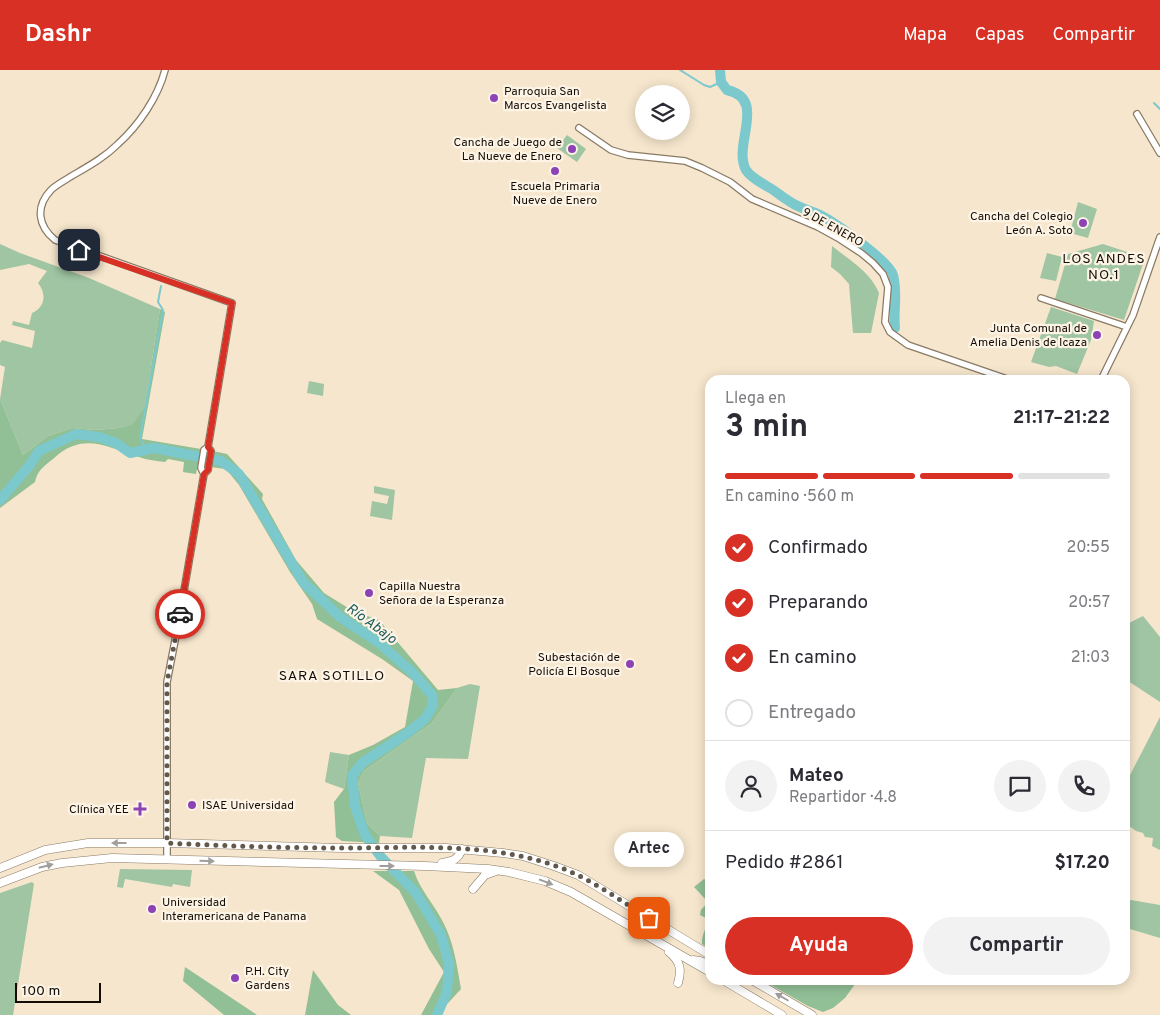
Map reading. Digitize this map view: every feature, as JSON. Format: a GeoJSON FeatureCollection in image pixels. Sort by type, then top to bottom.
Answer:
{"type":"FeatureCollection","features":[{"type":"Feature","properties":{"kind":"main road"},"geometry":{"type":"LineString","coordinates":[[0,868],[45,850],[88,843],[476,850],[524,856],[571,872],[605,890],[705,952]]}},
{"type":"Feature","properties":{"kind":"main road"},"geometry":{"type":"LineString","coordinates":[[425,866],[455,860],[459,857],[462,849]]}},
{"type":"Feature","properties":{"kind":"main road"},"geometry":{"type":"LineString","coordinates":[[475,868],[476,850]]}},
{"type":"Feature","properties":{"kind":"main road"},"geometry":{"type":"LineString","coordinates":[[0,884],[42,867],[62,862],[112,858],[425,866],[498,870],[531,877],[562,888],[705,969]]}},
{"type":"Feature","properties":{"kind":"main road"},"geometry":{"type":"LineString","coordinates":[[473,889],[485,876],[498,870]]}},
{"type":"Feature","properties":{"kind":"main road"},"geometry":{"type":"LineString","coordinates":[[656,940],[679,962],[678,983]]}},
{"type":"Feature","properties":{"kind":"main road"},"geometry":{"type":"LineString","coordinates":[[691,961],[696,960],[705,963]]}},
{"type":"Feature","properties":{"kind":"main road"},"geometry":{"type":"LineString","coordinates":[[731,985],[782,1015]]}},
{"type":"Feature","properties":{"kind":"main road"},"geometry":{"type":"LineString","coordinates":[[761,985],[812,1015]]}},
{"type":"Feature","properties":{"kind":"street"},"geometry":{"type":"LineString","coordinates":[[165,70],[162,82],[151,103],[127,136],[104,156],[52,189],[44,199],[41,209],[42,224],[46,232],[54,240],[232,303],[186,581],[167,682],[167,860]]}},
{"type":"Feature","properties":{"kind":"street"},"geometry":{"type":"LineString","coordinates":[[1137,114],[1160,152]]}},
{"type":"Feature","properties":{"kind":"street","name":"9 DE ENERO"},"geometry":{"type":"LineString","coordinates":[[579,128],[611,150],[636,156],[685,161],[714,173],[730,182],[752,199],[818,227],[838,238],[861,253],[883,274],[888,288],[885,322],[890,332],[908,345],[995,375]]}},
{"type":"Feature","properties":{"kind":"street"},"geometry":{"type":"LineString","coordinates":[[1103,375],[1127,327],[1159,245],[1160,237]]}},
{"type":"Feature","properties":{"kind":"street"},"geometry":{"type":"LineString","coordinates":[[1041,298],[1127,327]]}},
{"type":"Feature","properties":{"kind":"green space","name":"Cancha de Juego de La Nueve de Enero"},"geometry":{"type":"Polygon","coordinates":[[[567,135],[586,149],[577,162],[557,148],[567,135]]]}},
{"type":"Feature","properties":{"kind":"green space","name":"Cancha del Colegio León A. Soto"},"geometry":{"type":"Polygon","coordinates":[[[1078,202],[1097,209],[1088,238],[1070,233],[1078,202]]]}},
{"type":"Feature","properties":{"kind":"green space"},"geometry":{"type":"Polygon","coordinates":[[[0,244],[89,278],[160,309],[145,406],[134,424],[119,428],[95,430],[72,428],[48,436],[23,455],[0,399],[5,367],[0,365],[0,343],[2,340],[32,348],[35,331],[12,325],[13,321],[29,325],[32,313],[42,304],[43,291],[38,283],[47,271],[29,264],[0,270],[0,244]]]}},
{"type":"Feature","properties":{"kind":"green space"},"geometry":{"type":"Polygon","coordinates":[[[1103,244],[1145,258],[1124,320],[1055,299],[1068,254],[1103,244]]]}},
{"type":"Feature","properties":{"kind":"green space"},"geometry":{"type":"Polygon","coordinates":[[[832,246],[865,272],[879,293],[871,333],[853,333],[849,284],[831,267],[832,246]]]}},
{"type":"Feature","properties":{"kind":"green space"},"geometry":{"type":"Polygon","coordinates":[[[1047,253],[1062,257],[1056,281],[1040,278],[1047,253]]]}},
{"type":"Feature","properties":{"kind":"green space"},"geometry":{"type":"Polygon","coordinates":[[[1051,307],[1094,321],[1091,340],[1077,374],[1056,366],[1049,367],[1031,362],[1051,307]]]}},
{"type":"Feature","properties":{"kind":"green space"},"geometry":{"type":"Polygon","coordinates":[[[160,309],[165,312],[142,439],[201,449],[196,474],[183,472],[184,462],[168,459],[165,462],[149,460],[105,446],[85,443],[74,445],[64,450],[41,469],[35,482],[0,508],[0,399],[23,455],[48,436],[72,428],[95,430],[119,428],[133,424],[145,406],[160,309]]]}},
{"type":"Feature","properties":{"kind":"green space"},"geometry":{"type":"Polygon","coordinates":[[[309,381],[324,384],[323,396],[307,393],[309,381]]]}},
{"type":"Feature","properties":{"kind":"green space"},"geometry":{"type":"Polygon","coordinates":[[[213,451],[227,454],[263,494],[262,499],[296,560],[324,593],[353,611],[379,620],[438,690],[457,688],[432,723],[364,771],[358,783],[367,823],[380,836],[379,843],[342,841],[336,837],[334,802],[344,789],[349,755],[373,745],[405,727],[413,681],[382,659],[317,619],[312,604],[290,572],[239,485],[226,469],[210,467],[213,451]]]}},
{"type":"Feature","properties":{"kind":"green space"},"geometry":{"type":"Polygon","coordinates":[[[374,486],[395,490],[392,520],[370,516],[372,501],[387,504],[389,496],[374,493],[374,486]]]}},
{"type":"Feature","properties":{"kind":"green space"},"geometry":{"type":"Polygon","coordinates":[[[1143,616],[1160,637],[1160,702],[1130,682],[1130,622],[1143,616]]]}},
{"type":"Feature","properties":{"kind":"green space"},"geometry":{"type":"Polygon","coordinates":[[[470,684],[480,686],[468,759],[426,758],[412,838],[380,836],[367,823],[358,783],[364,771],[432,723],[457,688],[470,684]]]}},
{"type":"Feature","properties":{"kind":"green space"},"geometry":{"type":"Polygon","coordinates":[[[1160,717],[1160,850],[1152,846],[1153,838],[1145,837],[1143,833],[1130,827],[1130,775],[1160,717]]]}},
{"type":"Feature","properties":{"kind":"green space"},"geometry":{"type":"Polygon","coordinates":[[[330,752],[349,755],[344,789],[325,782],[330,752]]]}},
{"type":"Feature","properties":{"kind":"green space"},"geometry":{"type":"Polygon","coordinates":[[[120,869],[192,870],[190,887],[173,884],[172,887],[125,879],[123,888],[117,887],[120,869]]]}},
{"type":"Feature","properties":{"kind":"green space"},"geometry":{"type":"Polygon","coordinates":[[[373,871],[414,871],[447,930],[455,955],[461,989],[437,1015],[421,1015],[444,972],[429,949],[399,890],[373,871]]]}},
{"type":"Feature","properties":{"kind":"green space"},"geometry":{"type":"Polygon","coordinates":[[[705,880],[705,899],[694,887],[705,880]]]}},
{"type":"Feature","properties":{"kind":"green space"},"geometry":{"type":"Polygon","coordinates":[[[32,882],[34,884],[13,1015],[0,1015],[0,893],[32,882]]]}},
{"type":"Feature","properties":{"kind":"green space"},"geometry":{"type":"Polygon","coordinates":[[[1130,900],[1160,905],[1160,938],[1130,929],[1130,900]]]}},
{"type":"Feature","properties":{"kind":"green space"},"geometry":{"type":"Polygon","coordinates":[[[705,905],[705,918],[700,915],[705,905]]]}},
{"type":"Feature","properties":{"kind":"green space"},"geometry":{"type":"Polygon","coordinates":[[[705,928],[705,946],[702,944],[705,928]]]}},
{"type":"Feature","properties":{"kind":"green space"},"geometry":{"type":"Polygon","coordinates":[[[185,967],[257,1015],[224,1015],[183,981],[185,967]]]}},
{"type":"Feature","properties":{"kind":"green space"},"geometry":{"type":"Polygon","coordinates":[[[313,970],[338,1005],[351,1015],[305,1015],[313,970]]]}},
{"type":"Feature","properties":{"kind":"green space"},"geometry":{"type":"Polygon","coordinates":[[[771,985],[854,985],[845,998],[833,1008],[823,1012],[808,1006],[771,985]]]}},
{"type":"Feature","properties":{"kind":"waterway"},"geometry":{"type":"LineString","coordinates":[[680,70],[710,87],[721,82]]}},
{"type":"Feature","properties":{"kind":"waterway"},"geometry":{"type":"LineString","coordinates":[[720,70],[721,82],[727,90],[739,95],[745,103],[747,124],[743,160],[748,173],[793,203],[837,225],[882,261],[893,275],[895,328]]}},
{"type":"Feature","properties":{"kind":"waterway"},"geometry":{"type":"LineString","coordinates":[[1154,103],[1160,109]]}},
{"type":"Feature","properties":{"kind":"waterway"},"geometry":{"type":"LineString","coordinates":[[147,450],[140,438],[163,310],[158,302],[161,286]]}},
{"type":"Feature","properties":{"kind":"waterway","name":"Río Abajo"},"geometry":{"type":"LineString","coordinates":[[0,500],[29,466],[39,451],[76,434],[99,437],[116,443],[130,453],[154,448],[221,461],[239,474],[303,582],[340,617],[379,643],[413,673],[432,695],[433,705],[425,719],[362,763],[352,776],[355,806],[365,835],[381,857],[416,893],[441,935],[449,964],[447,992],[437,1015]]}},
{"type":"Feature","properties":{"kind":"way so far"},"geometry":{"type":"LineString","coordinates":[[180,614],[167,682],[167,843],[340,848],[446,848],[524,856],[564,869],[590,881],[649,918]]}},
{"type":"Feature","properties":{"kind":"place","name":"Parroquia San Marcos Evangelista"},"geometry":{"type":"Point","coordinates":[494,98]}},
{"type":"Feature","properties":{"kind":"place","name":"Cancha de Juego de La Nueve de Enero"},"geometry":{"type":"Point","coordinates":[572,149]}},
{"type":"Feature","properties":{"kind":"place","name":"Escuela Primaria Nueve de Enero"},"geometry":{"type":"Point","coordinates":[555,171]}},
{"type":"Feature","properties":{"kind":"place","name":"Cancha del Colegio León A. Soto"},"geometry":{"type":"Point","coordinates":[1083,223]}},
{"type":"Feature","properties":{"kind":"place","name":"Junta Comunal de Amelia Denis de Icaza"},"geometry":{"type":"Point","coordinates":[1097,335]}},
{"type":"Feature","properties":{"kind":"place","name":"Capilla Nuestra Señora de la Esperanza"},"geometry":{"type":"Point","coordinates":[369,593]}},
{"type":"Feature","properties":{"kind":"place","name":"Subestación de Policía El Bosque"},"geometry":{"type":"Point","coordinates":[630,664]}},
{"type":"Feature","properties":{"kind":"place","name":"ISAE Universidad"},"geometry":{"type":"Point","coordinates":[192,805]}},
{"type":"Feature","properties":{"kind":"place","name":"Clínica YEE"},"geometry":{"type":"Point","coordinates":[140,809]}},
{"type":"Feature","properties":{"kind":"place","name":"Universidad Interamericana de Panama"},"geometry":{"type":"Point","coordinates":[152,909]}},
{"type":"Feature","properties":{"kind":"place","name":"Artec"},"geometry":{"type":"Point","coordinates":[649,918]}},
{"type":"Feature","properties":{"kind":"place","name":"P.H. City Gardens"},"geometry":{"type":"Point","coordinates":[235,978]}},
{"type":"Feature","properties":{"kind":"district","name":"LOS ANDES NO.1"},"geometry":{"type":"Point","coordinates":[1104,266]}},
{"type":"Feature","properties":{"kind":"district","name":"SARA SOTILLO"},"geometry":{"type":"Point","coordinates":[332,675]}},
{"type":"Feature","properties":{"kind":"route"},"geometry":{"type":"LineString","coordinates":[[79,250],[232,303],[208,447],[211,451],[208,470],[204,474],[180,614]]}}]}
